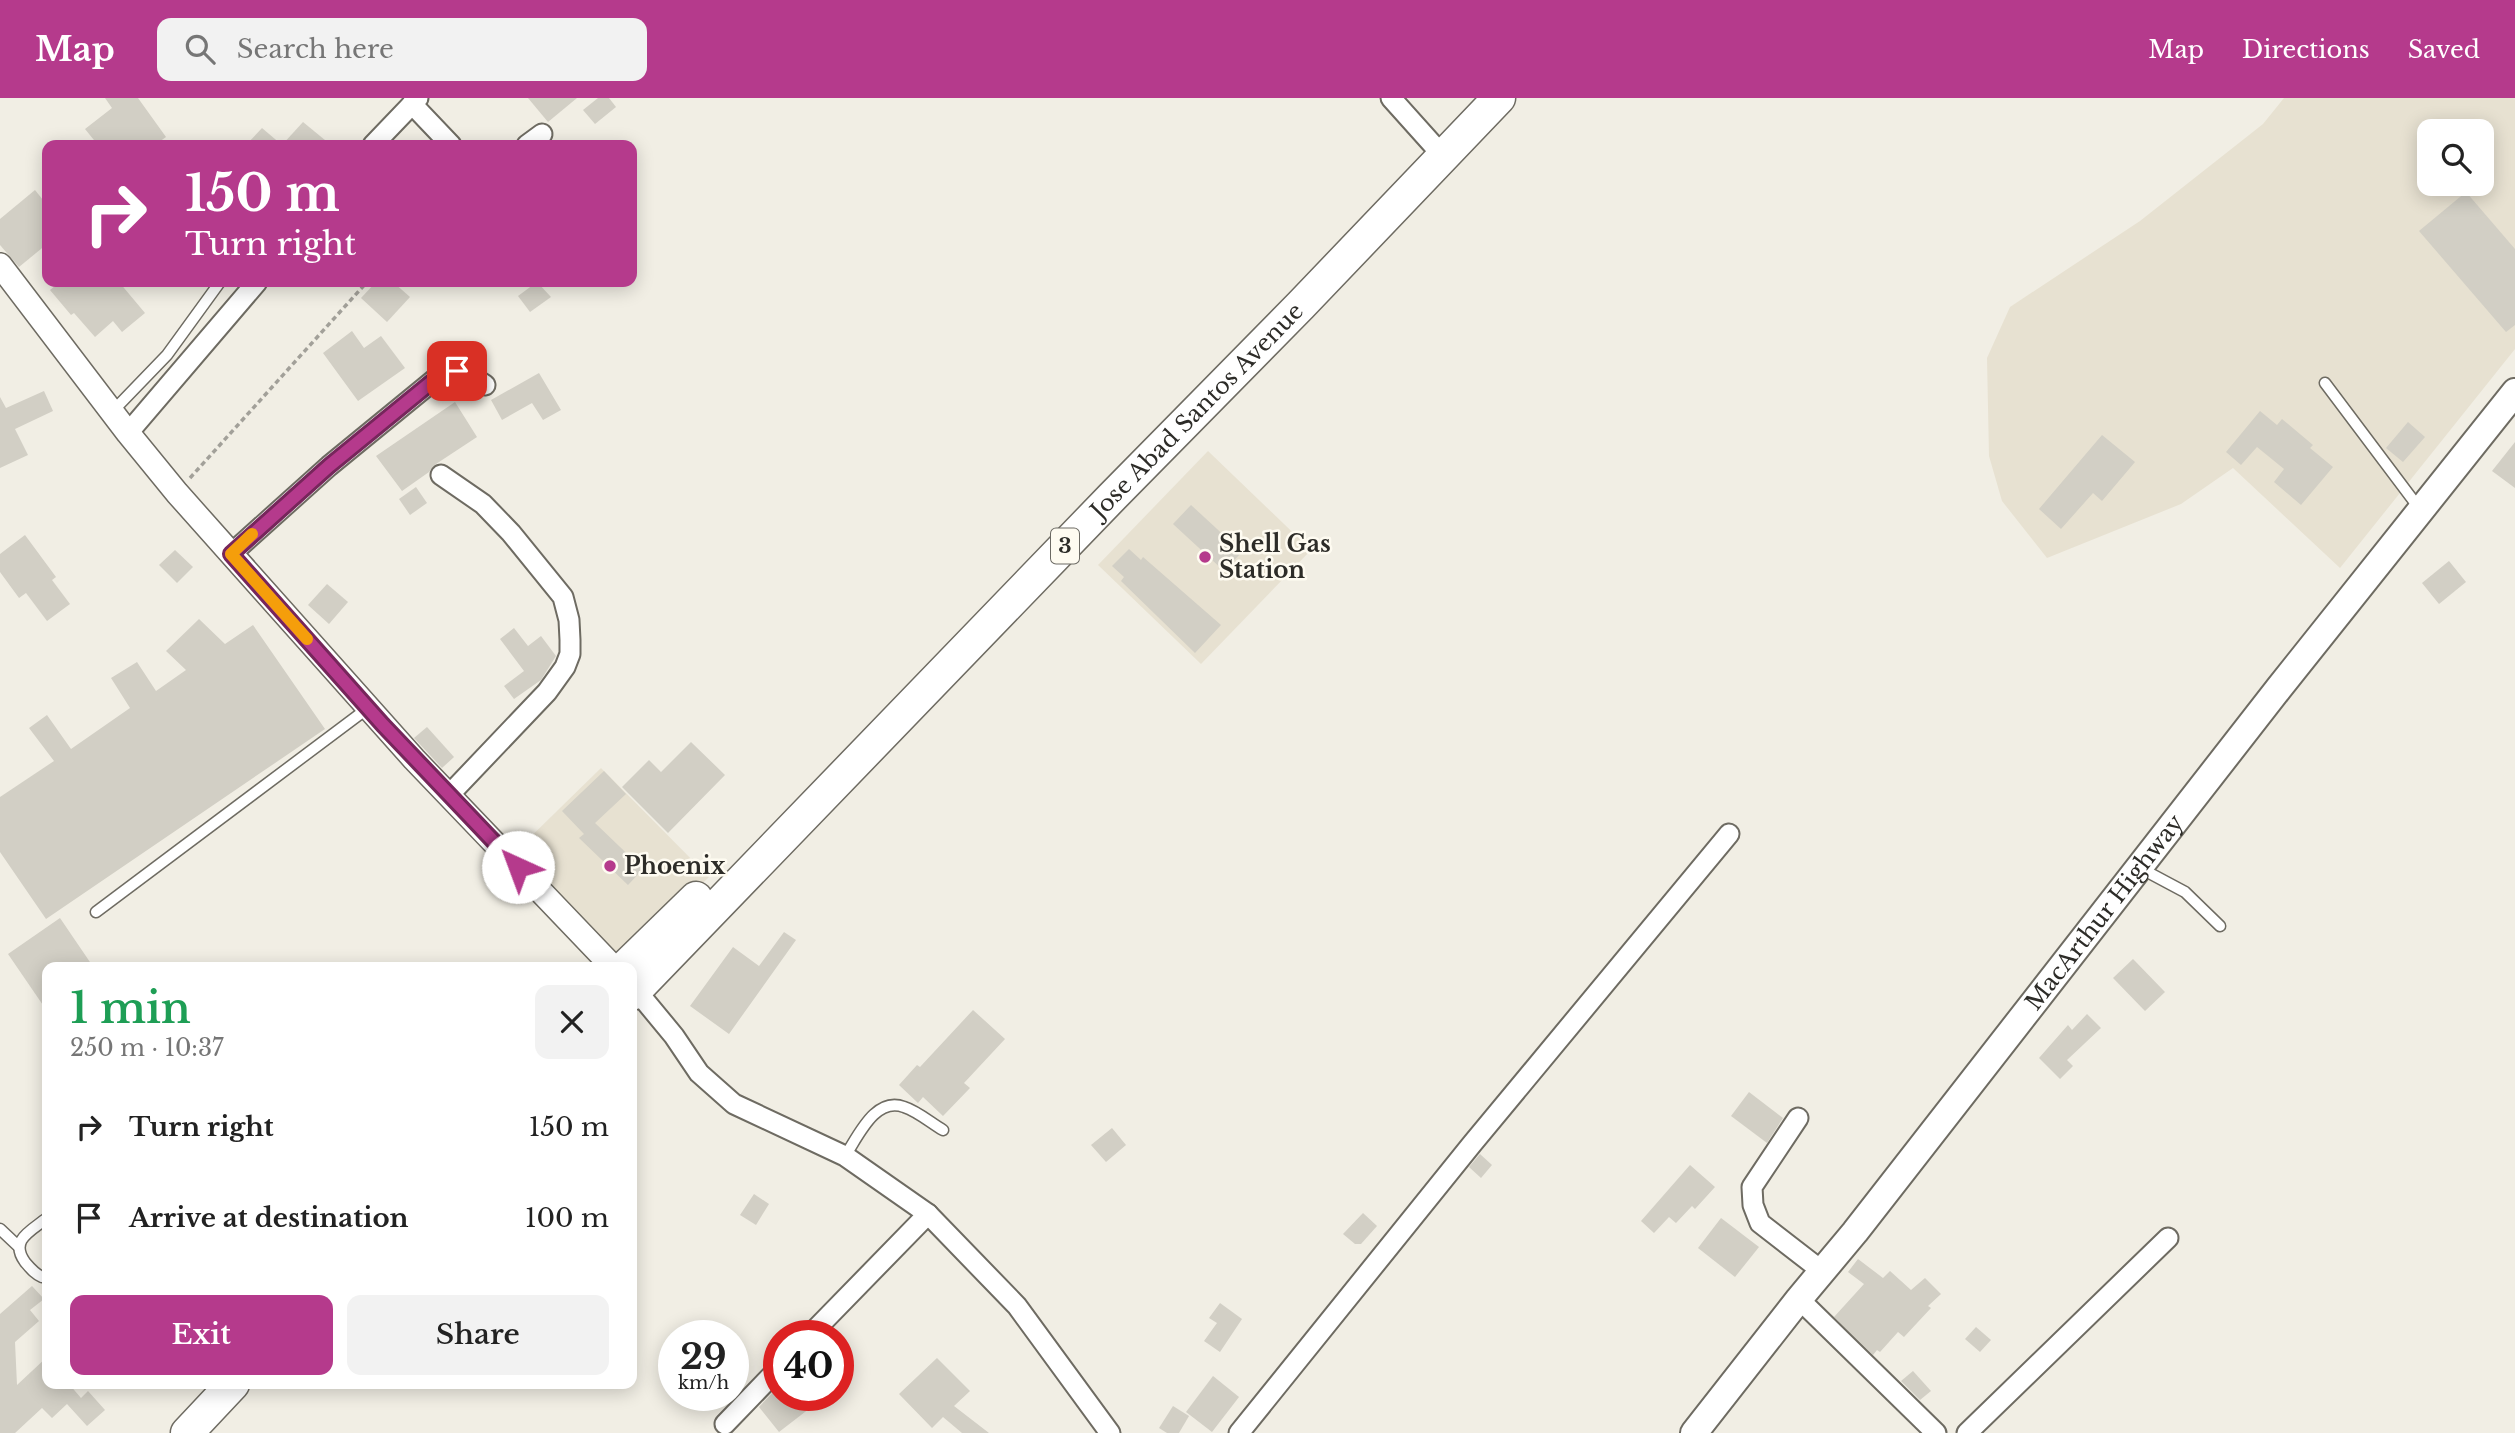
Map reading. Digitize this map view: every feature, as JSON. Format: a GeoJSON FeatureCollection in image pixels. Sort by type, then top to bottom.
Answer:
{"type":"FeatureCollection","features":[{"type":"Feature","properties":{"kind":"highway","name":"Jose Abad Santos Avenue"},"geometry":{"type":"LineString","coordinates":[[1437,149],[1472,98]]}},
{"type":"Feature","properties":{"kind":"highway","name":"Jose Abad Santos Avenue"},"geometry":{"type":"LineString","coordinates":[[637,977],[686,909],[822,770],[1437,149],[1499,98]]}},
{"type":"Feature","properties":{"kind":"highway"},"geometry":{"type":"LineString","coordinates":[[187,1433],[228,1389]]}},
{"type":"Feature","properties":{"kind":"main road","name":"MacArthur Highway"},"geometry":{"type":"LineString","coordinates":[[1694,1433],[2515,392]]}},
{"type":"Feature","properties":{"kind":"street"},"geometry":{"type":"LineString","coordinates":[[1391,98],[1437,149]]}},
{"type":"Feature","properties":{"kind":"street"},"geometry":{"type":"LineString","coordinates":[[378,140],[415,101],[447,140]]}},
{"type":"Feature","properties":{"kind":"street"},"geometry":{"type":"LineString","coordinates":[[0,265],[177,493],[368,708],[608,962]]}},
{"type":"Feature","properties":{"kind":"street"},"geometry":{"type":"LineString","coordinates":[[128,433],[253,287]]}},
{"type":"Feature","properties":{"kind":"street"},"geometry":{"type":"LineString","coordinates":[[231,554],[329,466],[439,376],[448,372],[465,372],[485,385]]}},
{"type":"Feature","properties":{"kind":"street"},"geometry":{"type":"LineString","coordinates":[[441,475],[484,504],[562,597],[569,620],[570,640],[570,654],[565,667],[547,692],[449,795]]}},
{"type":"Feature","properties":{"kind":"street"},"geometry":{"type":"LineString","coordinates":[[1239,1433],[1472,1144],[1729,834]]}},
{"type":"Feature","properties":{"kind":"street"},"geometry":{"type":"LineString","coordinates":[[637,992],[674,1036],[699,1073],[734,1104],[845,1156],[928,1214],[1017,1306],[1110,1433]]}},
{"type":"Feature","properties":{"kind":"street"},"geometry":{"type":"LineString","coordinates":[[1798,1118],[1752,1187],[1753,1205],[1760,1223],[1822,1271]]}},
{"type":"Feature","properties":{"kind":"street"},"geometry":{"type":"LineString","coordinates":[[825,1320],[928,1214]]}},
{"type":"Feature","properties":{"kind":"street"},"geometry":{"type":"LineString","coordinates":[[1967,1433],[2168,1238]]}},
{"type":"Feature","properties":{"kind":"street"},"geometry":{"type":"LineString","coordinates":[[1799,1299],[1936,1433]]}},
{"type":"Feature","properties":{"kind":"street"},"geometry":{"type":"LineString","coordinates":[[724,1424],[763,1384]]}},
{"type":"Feature","properties":{"kind":"lane"},"geometry":{"type":"LineString","coordinates":[[112,412],[167,355],[216,287]]}},
{"type":"Feature","properties":{"kind":"lane"},"geometry":{"type":"LineString","coordinates":[[2325,383],[2421,512]]}},
{"type":"Feature","properties":{"kind":"lane"},"geometry":{"type":"LineString","coordinates":[[96,912],[368,708]]}},
{"type":"Feature","properties":{"kind":"lane"},"geometry":{"type":"LineString","coordinates":[[2139,868],[2185,892],[2220,926]]}},
{"type":"Feature","properties":{"kind":"lane"},"geometry":{"type":"LineString","coordinates":[[845,1156],[872,1115],[887,1106],[903,1106],[943,1130]]}},
{"type":"Feature","properties":{"kind":"lane"},"geometry":{"type":"LineString","coordinates":[[42,1223],[22,1239],[18,1246],[19,1255],[33,1272],[42,1276]]}},
{"type":"Feature","properties":{"kind":"lane"},"geometry":{"type":"LineString","coordinates":[[0,1229],[18,1246]]}},
{"type":"Feature","properties":{"kind":"path"},"geometry":{"type":"LineString","coordinates":[[177,493],[363,287]]}},
{"type":"Feature","properties":{"kind":"shaded area"},"geometry":{"type":"Polygon","coordinates":[[[2284,98],[2515,98],[2515,349],[2340,568],[2233,468],[2181,504],[2047,558],[2002,501],[1989,456],[1987,358],[2010,307],[2140,221],[2263,124],[2284,98]]]}},
{"type":"Feature","properties":{"kind":"shaded area","name":"Shell Gas Station"},"geometry":{"type":"Polygon","coordinates":[[[1208,451],[1311,550],[1201,664],[1098,565],[1208,451]]]}},
{"type":"Feature","properties":{"kind":"shaded area","name":"Phoenix"},"geometry":{"type":"Polygon","coordinates":[[[601,768],[709,877],[621,962],[511,856],[601,768]]]}},
{"type":"Feature","properties":{"kind":"building"},"geometry":{"type":"Polygon","coordinates":[[[105,98],[138,98],[166,137],[162,140],[94,140],[85,129],[112,108],[105,98]]]}},
{"type":"Feature","properties":{"kind":"building"},"geometry":{"type":"Polygon","coordinates":[[[528,98],[577,98],[548,122],[528,98]]]}},
{"type":"Feature","properties":{"kind":"building"},"geometry":{"type":"Polygon","coordinates":[[[598,98],[609,98],[616,107],[595,124],[583,110],[598,98]]]}},
{"type":"Feature","properties":{"kind":"building"},"geometry":{"type":"Polygon","coordinates":[[[303,122],[325,140],[287,140],[303,122]]]}},
{"type":"Feature","properties":{"kind":"building"},"geometry":{"type":"Polygon","coordinates":[[[262,128],[276,140],[251,140],[262,128]]]}},
{"type":"Feature","properties":{"kind":"building"},"geometry":{"type":"Polygon","coordinates":[[[35,190],[42,199],[42,248],[19,267],[0,245],[0,219],[35,190]]]}},
{"type":"Feature","properties":{"kind":"building"},"geometry":{"type":"Polygon","coordinates":[[[2461,196],[2469,196],[2515,249],[2515,325],[2506,332],[2419,231],[2461,196]]]}},
{"type":"Feature","properties":{"kind":"building"},"geometry":{"type":"Polygon","coordinates":[[[54,287],[123,287],[145,313],[122,332],[113,321],[95,337],[74,313],[71,315],[50,290],[54,287]]]}},
{"type":"Feature","properties":{"kind":"building"},"geometry":{"type":"Polygon","coordinates":[[[371,287],[399,287],[410,297],[387,322],[361,298],[371,287]]]}},
{"type":"Feature","properties":{"kind":"building"},"geometry":{"type":"Polygon","coordinates":[[[530,287],[542,287],[551,297],[530,312],[518,296],[530,287]]]}},
{"type":"Feature","properties":{"kind":"building"},"geometry":{"type":"Polygon","coordinates":[[[352,331],[364,348],[381,336],[405,368],[358,401],[323,353],[352,331]]]}},
{"type":"Feature","properties":{"kind":"building"},"geometry":{"type":"Polygon","coordinates":[[[539,373],[561,410],[543,420],[532,403],[502,420],[491,400],[539,373]]]}},
{"type":"Feature","properties":{"kind":"building"},"geometry":{"type":"Polygon","coordinates":[[[44,391],[53,411],[15,429],[28,455],[0,468],[0,397],[6,408],[44,391]]]}},
{"type":"Feature","properties":{"kind":"building"},"geometry":{"type":"Polygon","coordinates":[[[455,402],[477,437],[402,491],[376,456],[455,402]]]}},
{"type":"Feature","properties":{"kind":"building"},"geometry":{"type":"Polygon","coordinates":[[[2260,411],[2277,425],[2282,419],[2313,445],[2310,448],[2333,467],[2301,505],[2274,482],[2284,469],[2257,447],[2241,465],[2226,452],[2260,411]]]}},
{"type":"Feature","properties":{"kind":"building"},"geometry":{"type":"Polygon","coordinates":[[[2408,422],[2425,437],[2403,462],[2386,448],[2408,422]]]}},
{"type":"Feature","properties":{"kind":"building"},"geometry":{"type":"Polygon","coordinates":[[[2102,435],[2135,462],[2102,501],[2093,493],[2061,529],[2039,509],[2102,435]]]}},
{"type":"Feature","properties":{"kind":"building"},"geometry":{"type":"Polygon","coordinates":[[[2515,442],[2515,488],[2492,471],[2515,442]]]}},
{"type":"Feature","properties":{"kind":"building"},"geometry":{"type":"Polygon","coordinates":[[[416,487],[427,503],[410,515],[399,499],[416,487]]]}},
{"type":"Feature","properties":{"kind":"building"},"geometry":{"type":"Polygon","coordinates":[[[1191,505],[1242,552],[1224,571],[1173,524],[1191,505]]]}},
{"type":"Feature","properties":{"kind":"building"},"geometry":{"type":"Polygon","coordinates":[[[25,535],[56,577],[52,580],[70,604],[47,621],[26,593],[19,598],[0,572],[0,554],[25,535]]]}},
{"type":"Feature","properties":{"kind":"building"},"geometry":{"type":"Polygon","coordinates":[[[1129,549],[1141,560],[1143,557],[1221,625],[1195,653],[1121,581],[1124,577],[1112,566],[1129,549]]]}},
{"type":"Feature","properties":{"kind":"building"},"geometry":{"type":"Polygon","coordinates":[[[175,550],[193,567],[177,583],[159,565],[175,550]]]}},
{"type":"Feature","properties":{"kind":"building"},"geometry":{"type":"Polygon","coordinates":[[[2449,561],[2466,582],[2439,604],[2422,583],[2449,561]]]}},
{"type":"Feature","properties":{"kind":"building"},"geometry":{"type":"Polygon","coordinates":[[[327,584],[348,602],[329,624],[308,605],[327,584]]]}},
{"type":"Feature","properties":{"kind":"building"},"geometry":{"type":"Polygon","coordinates":[[[199,619],[225,644],[253,625],[325,729],[46,919],[0,852],[0,797],[54,761],[29,728],[47,715],[71,749],[130,708],[111,678],[137,662],[156,691],[186,670],[166,651],[199,619]]]}},
{"type":"Feature","properties":{"kind":"building"},"geometry":{"type":"Polygon","coordinates":[[[514,628],[528,646],[541,636],[556,656],[541,680],[514,699],[504,686],[524,671],[500,639],[514,628]]]}},
{"type":"Feature","properties":{"kind":"building"},"geometry":{"type":"Polygon","coordinates":[[[427,727],[454,757],[442,768],[414,738],[427,727]]]}},
{"type":"Feature","properties":{"kind":"building"},"geometry":{"type":"Polygon","coordinates":[[[691,742],[725,775],[668,833],[622,787],[649,760],[661,772],[691,742]]]}},
{"type":"Feature","properties":{"kind":"building"},"geometry":{"type":"Polygon","coordinates":[[[604,771],[626,794],[595,823],[643,869],[628,885],[579,838],[584,834],[562,811],[604,771]]]}},
{"type":"Feature","properties":{"kind":"building"},"geometry":{"type":"Polygon","coordinates":[[[60,918],[90,962],[42,962],[42,1004],[8,954],[60,918]]]}},
{"type":"Feature","properties":{"kind":"building"},"geometry":{"type":"Polygon","coordinates":[[[784,932],[796,940],[729,1034],[690,1006],[733,947],[759,966],[784,932]]]}},
{"type":"Feature","properties":{"kind":"building"},"geometry":{"type":"Polygon","coordinates":[[[2133,959],[2165,992],[2145,1011],[2113,978],[2133,959]]]}},
{"type":"Feature","properties":{"kind":"building"},"geometry":{"type":"Polygon","coordinates":[[[973,1010],[1005,1039],[964,1083],[970,1088],[943,1116],[923,1097],[918,1103],[899,1085],[917,1065],[920,1067],[973,1010]]]}},
{"type":"Feature","properties":{"kind":"building"},"geometry":{"type":"Polygon","coordinates":[[[2087,1014],[2101,1028],[2067,1060],[2073,1066],[2060,1079],[2039,1058],[2068,1025],[2072,1030],[2087,1014]]]}},
{"type":"Feature","properties":{"kind":"building"},"geometry":{"type":"Polygon","coordinates":[[[1749,1092],[1783,1118],[1767,1143],[1731,1116],[1749,1092]]]}},
{"type":"Feature","properties":{"kind":"building"},"geometry":{"type":"Polygon","coordinates":[[[1112,1128],[1126,1145],[1106,1162],[1091,1145],[1112,1128]]]}},
{"type":"Feature","properties":{"kind":"building"},"geometry":{"type":"Polygon","coordinates":[[[1480,1154],[1492,1165],[1481,1178],[1469,1167],[1480,1154]]]}},
{"type":"Feature","properties":{"kind":"building"},"geometry":{"type":"Polygon","coordinates":[[[1690,1165],[1715,1187],[1695,1209],[1692,1206],[1676,1223],[1669,1217],[1654,1233],[1641,1221],[1690,1165]]]}},
{"type":"Feature","properties":{"kind":"building"},"geometry":{"type":"Polygon","coordinates":[[[754,1194],[769,1204],[756,1225],[740,1215],[754,1194]]]}},
{"type":"Feature","properties":{"kind":"building"},"geometry":{"type":"Polygon","coordinates":[[[1363,1213],[1377,1226],[1361,1244],[1355,1244],[1343,1234],[1363,1213]]]}},
{"type":"Feature","properties":{"kind":"building"},"geometry":{"type":"Polygon","coordinates":[[[1721,1218],[1759,1247],[1735,1277],[1698,1248],[1721,1218]]]}},
{"type":"Feature","properties":{"kind":"building"},"geometry":{"type":"Polygon","coordinates":[[[1858,1259],[1883,1278],[1890,1271],[1911,1290],[1925,1278],[1941,1294],[1904,1337],[1898,1332],[1880,1352],[1877,1350],[1873,1355],[1834,1317],[1864,1284],[1848,1272],[1858,1259]]]}},
{"type":"Feature","properties":{"kind":"building"},"geometry":{"type":"Polygon","coordinates":[[[32,1286],[42,1297],[42,1301],[30,1310],[39,1321],[15,1342],[17,1385],[42,1362],[42,1389],[73,1389],[81,1398],[88,1391],[105,1410],[87,1426],[67,1404],[52,1418],[42,1408],[15,1433],[0,1433],[0,1314],[32,1286]]]}},
{"type":"Feature","properties":{"kind":"building"},"geometry":{"type":"Polygon","coordinates":[[[1220,1303],[1242,1319],[1220,1352],[1204,1341],[1217,1323],[1209,1318],[1220,1303]]]}},
{"type":"Feature","properties":{"kind":"building"},"geometry":{"type":"Polygon","coordinates":[[[1976,1327],[1991,1340],[1980,1352],[1965,1339],[1976,1327]]]}},
{"type":"Feature","properties":{"kind":"building"},"geometry":{"type":"Polygon","coordinates":[[[937,1358],[970,1391],[954,1406],[989,1433],[962,1433],[943,1417],[932,1428],[899,1394],[937,1358]]]}},
{"type":"Feature","properties":{"kind":"building"},"geometry":{"type":"Polygon","coordinates":[[[1913,1371],[1931,1391],[1920,1400],[1901,1381],[1913,1371]]]}},
{"type":"Feature","properties":{"kind":"building"},"geometry":{"type":"Polygon","coordinates":[[[1213,1376],[1239,1397],[1212,1432],[1186,1412],[1213,1376]]]}},
{"type":"Feature","properties":{"kind":"building"},"geometry":{"type":"Polygon","coordinates":[[[763,1403],[763,1411],[806,1411],[779,1432],[759,1407],[763,1403]]]}},
{"type":"Feature","properties":{"kind":"building"},"geometry":{"type":"Polygon","coordinates":[[[1173,1406],[1189,1416],[1179,1433],[1167,1433],[1159,1428],[1173,1406]]]}},
{"type":"Feature","properties":{"kind":"slow traffic"},"geometry":{"type":"LineString","coordinates":[[252,534],[231,554],[307,639]]}},
{"type":"Feature","properties":{"kind":"place","name":"Shell Gas Station"},"geometry":{"type":"Point","coordinates":[1205,557]}},
{"type":"Feature","properties":{"kind":"place","name":"Phoenix"},"geometry":{"type":"Point","coordinates":[610,866]}},
{"type":"Feature","properties":{"kind":"route"},"geometry":{"type":"LineString","coordinates":[[457,371],[439,376],[329,466],[231,554],[383,725],[518,867]]}}]}
